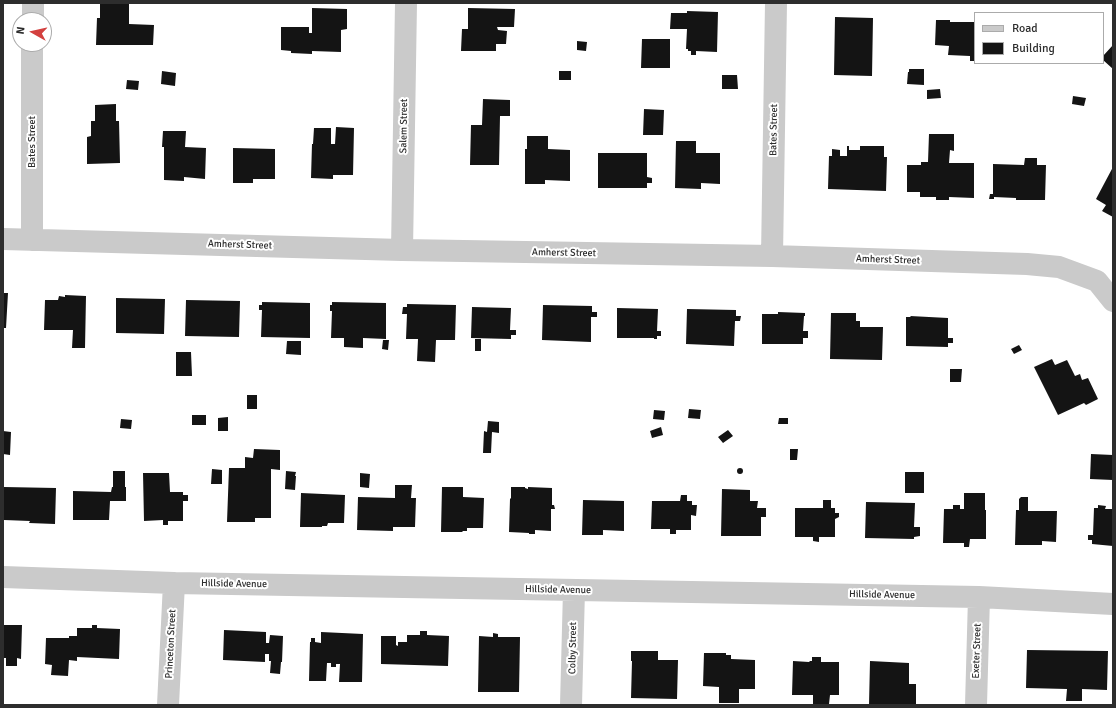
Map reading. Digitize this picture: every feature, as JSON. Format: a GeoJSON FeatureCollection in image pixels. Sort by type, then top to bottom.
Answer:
{"type":"FeatureCollection","features":[{"type":"Feature","properties":{"kind":"street","name":"Salem Street"},"geometry":{"type":"LineString","coordinates":[[402,250],[406,3]]}},
{"type":"Feature","properties":{"kind":"street","name":"Bates Street"},"geometry":{"type":"LineString","coordinates":[[772,256],[776,3]]}},
{"type":"Feature","properties":{"kind":"street","name":"Bates Street"},"geometry":{"type":"LineString","coordinates":[[32,52],[32,240]]}},
{"type":"Feature","properties":{"kind":"street","name":"Amherst Street"},"geometry":{"type":"LineString","coordinates":[[3,239],[402,250],[772,256],[1027,264],[1059,267],[1097,281],[1113,301]]}},
{"type":"Feature","properties":{"kind":"street","name":"Hillside Avenue"},"geometry":{"type":"LineString","coordinates":[[3,577],[174,583],[979,596],[1113,604]]}},
{"type":"Feature","properties":{"kind":"street","name":"Princeton Street"},"geometry":{"type":"LineString","coordinates":[[168,705],[174,583]]}},
{"type":"Feature","properties":{"kind":"street","name":"Colby Street"},"geometry":{"type":"LineString","coordinates":[[572,705],[574,590]]}},
{"type":"Feature","properties":{"kind":"street","name":"Exeter Street"},"geometry":{"type":"LineString","coordinates":[[976,705],[979,596]]}},
{"type":"Feature","properties":{"kind":"building"},"geometry":{"type":"Polygon","coordinates":[[[100,3],[129,3],[129,24],[154,25],[153,45],[96,45],[97,18],[100,18],[100,3]]]}},
{"type":"Feature","properties":{"kind":"building"},"geometry":{"type":"Polygon","coordinates":[[[312,8],[347,9],[347,29],[341,30],[341,52],[312,51],[312,54],[291,53],[291,51],[281,50],[281,27],[309,27],[309,33],[312,33],[312,8]]]}},
{"type":"Feature","properties":{"kind":"building"},"geometry":{"type":"Polygon","coordinates":[[[468,8],[515,9],[514,27],[497,27],[498,30],[507,31],[506,44],[496,44],[496,51],[461,51],[462,29],[468,29],[468,8]]]}},
{"type":"Feature","properties":{"kind":"building"},"geometry":{"type":"Polygon","coordinates":[[[687,11],[718,12],[717,52],[696,51],[696,55],[691,55],[691,51],[686,49],[687,29],[670,29],[671,13],[687,13],[687,11]]]}},
{"type":"Feature","properties":{"kind":"building"},"geometry":{"type":"Polygon","coordinates":[[[835,17],[873,18],[872,76],[834,75],[835,17]]]}},
{"type":"Feature","properties":{"kind":"building"},"geometry":{"type":"Polygon","coordinates":[[[936,20],[950,20],[950,22],[974,22],[974,61],[970,61],[970,56],[948,55],[949,46],[935,45],[936,20]]]}},
{"type":"Feature","properties":{"kind":"building"},"geometry":{"type":"Polygon","coordinates":[[[642,39],[670,39],[670,68],[641,68],[642,39]]]}},
{"type":"Feature","properties":{"kind":"building"},"geometry":{"type":"Polygon","coordinates":[[[577,41],[587,42],[586,51],[577,50],[577,41]]]}},
{"type":"Feature","properties":{"kind":"building"},"geometry":{"type":"Polygon","coordinates":[[[1113,45],[1113,69],[1104,61],[1104,55],[1113,45]]]}},
{"type":"Feature","properties":{"kind":"building"},"geometry":{"type":"Polygon","coordinates":[[[909,69],[924,69],[924,85],[907,84],[909,69]]]}},
{"type":"Feature","properties":{"kind":"building"},"geometry":{"type":"Polygon","coordinates":[[[162,71],[176,73],[175,86],[161,84],[162,71]]]}},
{"type":"Feature","properties":{"kind":"building"},"geometry":{"type":"Polygon","coordinates":[[[559,71],[571,71],[571,80],[559,80],[559,71]]]}},
{"type":"Feature","properties":{"kind":"building"},"geometry":{"type":"Polygon","coordinates":[[[722,75],[737,75],[738,89],[722,89],[722,75]]]}},
{"type":"Feature","properties":{"kind":"building"},"geometry":{"type":"Polygon","coordinates":[[[127,80],[139,81],[138,90],[126,89],[127,80]]]}},
{"type":"Feature","properties":{"kind":"building"},"geometry":{"type":"Polygon","coordinates":[[[940,89],[941,98],[927,99],[927,90],[940,89]]]}},
{"type":"Feature","properties":{"kind":"building"},"geometry":{"type":"Polygon","coordinates":[[[1073,96],[1086,98],[1084,106],[1072,104],[1073,96]]]}},
{"type":"Feature","properties":{"kind":"building"},"geometry":{"type":"Polygon","coordinates":[[[483,99],[510,100],[510,116],[500,116],[499,165],[470,165],[471,125],[482,125],[483,99]]]}},
{"type":"Feature","properties":{"kind":"building"},"geometry":{"type":"Polygon","coordinates":[[[116,104],[116,121],[119,121],[120,163],[87,164],[87,137],[91,136],[91,121],[95,121],[95,105],[116,104]]]}},
{"type":"Feature","properties":{"kind":"building"},"geometry":{"type":"Polygon","coordinates":[[[644,109],[664,110],[663,135],[643,135],[644,109]]]}},
{"type":"Feature","properties":{"kind":"building"},"geometry":{"type":"Polygon","coordinates":[[[336,127],[354,128],[353,175],[333,175],[333,179],[311,178],[314,128],[331,128],[331,144],[335,144],[336,127]]]}},
{"type":"Feature","properties":{"kind":"building"},"geometry":{"type":"Polygon","coordinates":[[[163,131],[186,131],[185,147],[206,148],[205,179],[184,177],[184,181],[164,180],[164,147],[162,147],[163,131]]]}},
{"type":"Feature","properties":{"kind":"building"},"geometry":{"type":"Polygon","coordinates":[[[929,134],[954,134],[954,151],[950,150],[949,163],[974,163],[974,198],[949,197],[949,200],[936,200],[936,197],[920,197],[920,192],[907,192],[907,165],[921,165],[921,162],[928,162],[929,134]]]}},
{"type":"Feature","properties":{"kind":"building"},"geometry":{"type":"Polygon","coordinates":[[[527,136],[548,136],[548,149],[570,150],[570,181],[545,180],[545,184],[525,184],[525,149],[527,149],[527,136]]]}},
{"type":"Feature","properties":{"kind":"building"},"geometry":{"type":"Polygon","coordinates":[[[676,141],[696,141],[696,153],[720,153],[720,184],[701,183],[701,189],[675,188],[676,141]]]}},
{"type":"Feature","properties":{"kind":"building"},"geometry":{"type":"Polygon","coordinates":[[[847,146],[849,146],[849,150],[860,150],[860,146],[884,146],[884,157],[887,157],[886,191],[828,189],[829,156],[832,156],[832,149],[840,150],[840,156],[847,156],[847,146]]]}},
{"type":"Feature","properties":{"kind":"building"},"geometry":{"type":"Polygon","coordinates":[[[233,148],[275,149],[275,179],[253,179],[253,183],[233,183],[233,148]]]}},
{"type":"Feature","properties":{"kind":"building"},"geometry":{"type":"Polygon","coordinates":[[[598,153],[647,153],[647,177],[652,178],[652,183],[647,183],[647,188],[598,188],[598,153]]]}},
{"type":"Feature","properties":{"kind":"building"},"geometry":{"type":"Polygon","coordinates":[[[1025,158],[1037,158],[1037,165],[1046,165],[1045,200],[1016,200],[1016,198],[994,197],[994,199],[989,199],[990,194],[993,194],[993,164],[1024,165],[1025,158]]]}},
{"type":"Feature","properties":{"kind":"building"},"geometry":{"type":"Polygon","coordinates":[[[1113,167],[1113,217],[1102,211],[1106,205],[1096,199],[1113,167]]]}},
{"type":"Feature","properties":{"kind":"building"},"geometry":{"type":"Polygon","coordinates":[[[3,293],[8,293],[6,328],[3,328],[3,293]]]}},
{"type":"Feature","properties":{"kind":"building"},"geometry":{"type":"Polygon","coordinates":[[[65,295],[86,296],[85,348],[72,348],[73,330],[44,330],[45,300],[58,300],[59,296],[65,297],[65,295]]]}},
{"type":"Feature","properties":{"kind":"building"},"geometry":{"type":"Polygon","coordinates":[[[116,298],[165,299],[164,334],[116,333],[116,298]]]}},
{"type":"Feature","properties":{"kind":"building"},"geometry":{"type":"Polygon","coordinates":[[[186,300],[240,301],[239,337],[185,336],[186,300]]]}},
{"type":"Feature","properties":{"kind":"building"},"geometry":{"type":"Polygon","coordinates":[[[262,302],[310,303],[310,338],[261,337],[262,310],[259,310],[259,305],[262,305],[262,302]]]}},
{"type":"Feature","properties":{"kind":"building"},"geometry":{"type":"Polygon","coordinates":[[[332,302],[386,303],[386,339],[363,338],[363,348],[344,347],[344,338],[331,338],[332,311],[330,311],[330,305],[332,305],[332,302]]]}},
{"type":"Feature","properties":{"kind":"building"},"geometry":{"type":"Polygon","coordinates":[[[407,304],[456,305],[455,340],[436,340],[435,362],[417,361],[418,339],[406,339],[407,314],[402,314],[403,307],[407,307],[407,304]]]}},
{"type":"Feature","properties":{"kind":"building"},"geometry":{"type":"Polygon","coordinates":[[[543,305],[592,306],[592,312],[597,312],[597,317],[591,317],[591,342],[542,340],[543,305]]]}},
{"type":"Feature","properties":{"kind":"building"},"geometry":{"type":"Polygon","coordinates":[[[472,307],[511,308],[510,330],[516,330],[516,335],[511,335],[511,339],[471,338],[472,307]]]}},
{"type":"Feature","properties":{"kind":"building"},"geometry":{"type":"Polygon","coordinates":[[[617,308],[658,309],[657,331],[661,331],[661,336],[657,336],[657,339],[617,338],[617,308]]]}},
{"type":"Feature","properties":{"kind":"building"},"geometry":{"type":"Polygon","coordinates":[[[687,309],[736,310],[736,316],[741,316],[740,321],[735,321],[734,346],[686,344],[687,309]]]}},
{"type":"Feature","properties":{"kind":"building"},"geometry":{"type":"Polygon","coordinates":[[[778,312],[805,313],[803,331],[808,331],[808,338],[803,338],[803,344],[762,344],[762,314],[778,314],[778,312]]]}},
{"type":"Feature","properties":{"kind":"building"},"geometry":{"type":"Polygon","coordinates":[[[831,313],[856,313],[856,321],[860,321],[860,327],[883,327],[882,360],[830,359],[831,313]]]}},
{"type":"Feature","properties":{"kind":"building"},"geometry":{"type":"Polygon","coordinates":[[[910,316],[948,318],[948,338],[953,338],[953,343],[948,343],[948,347],[906,346],[906,317],[911,317],[910,316]]]}},
{"type":"Feature","properties":{"kind":"building"},"geometry":{"type":"Polygon","coordinates":[[[475,339],[481,339],[481,351],[475,351],[475,339]]]}},
{"type":"Feature","properties":{"kind":"building"},"geometry":{"type":"Polygon","coordinates":[[[383,340],[389,340],[388,350],[382,349],[383,340]]]}},
{"type":"Feature","properties":{"kind":"building"},"geometry":{"type":"Polygon","coordinates":[[[287,341],[301,341],[301,355],[286,354],[287,341]]]}},
{"type":"Feature","properties":{"kind":"building"},"geometry":{"type":"Polygon","coordinates":[[[1019,345],[1022,350],[1014,354],[1011,349],[1019,345]]]}},
{"type":"Feature","properties":{"kind":"building"},"geometry":{"type":"Polygon","coordinates":[[[176,352],[191,352],[192,376],[176,376],[176,352]]]}},
{"type":"Feature","properties":{"kind":"building"},"geometry":{"type":"Polygon","coordinates":[[[1052,359],[1055,365],[1067,360],[1075,376],[1080,374],[1082,380],[1088,378],[1098,399],[1086,405],[1084,403],[1058,415],[1034,367],[1052,359]]]}},
{"type":"Feature","properties":{"kind":"building"},"geometry":{"type":"Polygon","coordinates":[[[950,369],[962,369],[961,382],[950,382],[950,369]]]}},
{"type":"Feature","properties":{"kind":"building"},"geometry":{"type":"Polygon","coordinates":[[[247,395],[257,395],[257,409],[247,409],[247,395]]]}},
{"type":"Feature","properties":{"kind":"building"},"geometry":{"type":"Polygon","coordinates":[[[689,409],[701,410],[700,419],[688,418],[689,409]]]}},
{"type":"Feature","properties":{"kind":"building"},"geometry":{"type":"Polygon","coordinates":[[[654,410],[665,411],[664,420],[653,419],[654,410]]]}},
{"type":"Feature","properties":{"kind":"building"},"geometry":{"type":"Polygon","coordinates":[[[192,415],[206,415],[206,425],[192,425],[192,415]]]}},
{"type":"Feature","properties":{"kind":"building"},"geometry":{"type":"Polygon","coordinates":[[[228,417],[228,431],[218,431],[218,418],[228,417]]]}},
{"type":"Feature","properties":{"kind":"building"},"geometry":{"type":"Polygon","coordinates":[[[779,418],[788,418],[788,424],[778,424],[779,418]]]}},
{"type":"Feature","properties":{"kind":"building"},"geometry":{"type":"Polygon","coordinates":[[[121,419],[132,420],[131,429],[120,428],[121,419]]]}},
{"type":"Feature","properties":{"kind":"building"},"geometry":{"type":"Polygon","coordinates":[[[488,421],[499,422],[499,433],[492,432],[491,453],[483,453],[484,431],[487,432],[488,421]]]}},
{"type":"Feature","properties":{"kind":"building"},"geometry":{"type":"Polygon","coordinates":[[[661,427],[663,435],[652,438],[650,431],[661,427]]]}},
{"type":"Feature","properties":{"kind":"building"},"geometry":{"type":"Polygon","coordinates":[[[728,430],[733,436],[723,443],[718,437],[728,430]]]}},
{"type":"Feature","properties":{"kind":"building"},"geometry":{"type":"Polygon","coordinates":[[[3,431],[11,432],[10,455],[3,454],[3,431]]]}},
{"type":"Feature","properties":{"kind":"building"},"geometry":{"type":"Polygon","coordinates":[[[254,449],[280,450],[280,470],[271,469],[271,518],[255,518],[255,522],[227,522],[229,468],[245,468],[245,457],[253,458],[254,449]]]}},
{"type":"Feature","properties":{"kind":"building"},"geometry":{"type":"Polygon","coordinates":[[[790,449],[798,449],[797,460],[790,460],[790,449]]]}},
{"type":"Feature","properties":{"kind":"building"},"geometry":{"type":"Polygon","coordinates":[[[1091,454],[1113,455],[1113,480],[1090,479],[1091,454]]]}},
{"type":"Feature","properties":{"kind":"building"},"geometry":{"type":"Polygon","coordinates":[[[740,468],[743,471],[740,474],[737,471],[740,468]]]}},
{"type":"Feature","properties":{"kind":"building"},"geometry":{"type":"Polygon","coordinates":[[[212,469],[222,470],[222,484],[211,484],[212,469]]]}},
{"type":"Feature","properties":{"kind":"building"},"geometry":{"type":"Polygon","coordinates":[[[113,471],[125,471],[126,501],[110,501],[109,520],[73,520],[73,491],[111,492],[113,487],[113,471]]]}},
{"type":"Feature","properties":{"kind":"building"},"geometry":{"type":"Polygon","coordinates":[[[286,471],[296,472],[295,490],[285,489],[286,471]]]}},
{"type":"Feature","properties":{"kind":"building"},"geometry":{"type":"Polygon","coordinates":[[[905,472],[924,472],[924,493],[905,493],[905,472]]]}},
{"type":"Feature","properties":{"kind":"building"},"geometry":{"type":"Polygon","coordinates":[[[143,473],[169,473],[170,492],[183,492],[183,495],[188,495],[188,501],[183,501],[183,521],[168,521],[168,525],[163,525],[163,520],[144,521],[143,473]]]}},
{"type":"Feature","properties":{"kind":"building"},"geometry":{"type":"Polygon","coordinates":[[[360,473],[370,474],[369,488],[360,487],[360,473]]]}},
{"type":"Feature","properties":{"kind":"building"},"geometry":{"type":"Polygon","coordinates":[[[395,485],[412,485],[411,498],[416,498],[415,527],[393,527],[393,531],[357,530],[358,497],[395,498],[395,485]]]}},
{"type":"Feature","properties":{"kind":"building"},"geometry":{"type":"Polygon","coordinates":[[[4,487],[56,488],[55,524],[4,520],[4,487]]]}},
{"type":"Feature","properties":{"kind":"building"},"geometry":{"type":"Polygon","coordinates":[[[442,487],[463,487],[463,497],[484,498],[483,528],[467,528],[467,531],[462,531],[463,532],[441,532],[442,487]]]}},
{"type":"Feature","properties":{"kind":"building"},"geometry":{"type":"Polygon","coordinates":[[[511,487],[525,487],[528,489],[528,487],[552,488],[552,505],[554,505],[555,509],[551,509],[551,531],[535,530],[535,534],[509,532],[511,487]]]}},
{"type":"Feature","properties":{"kind":"building"},"geometry":{"type":"Polygon","coordinates":[[[722,489],[750,490],[750,501],[758,501],[757,508],[766,508],[766,517],[761,517],[761,536],[721,536],[722,489]]]}},
{"type":"Feature","properties":{"kind":"building"},"geometry":{"type":"Polygon","coordinates":[[[301,493],[345,495],[344,523],[328,523],[327,526],[322,527],[300,527],[301,493]]]}},
{"type":"Feature","properties":{"kind":"building"},"geometry":{"type":"Polygon","coordinates":[[[964,493],[985,493],[986,539],[970,539],[969,547],[964,547],[964,543],[943,543],[944,509],[953,509],[953,505],[960,505],[960,509],[964,509],[964,493]]]}},
{"type":"Feature","properties":{"kind":"building"},"geometry":{"type":"Polygon","coordinates":[[[681,495],[687,495],[687,501],[692,501],[692,505],[697,505],[696,516],[691,515],[691,530],[676,530],[676,534],[670,534],[670,529],[651,529],[652,501],[680,501],[681,495]]]}},
{"type":"Feature","properties":{"kind":"building"},"geometry":{"type":"Polygon","coordinates":[[[1021,497],[1028,497],[1028,511],[1057,511],[1056,542],[1042,541],[1042,545],[1015,545],[1016,510],[1019,510],[1019,499],[1021,497]]]}},
{"type":"Feature","properties":{"kind":"building"},"geometry":{"type":"Polygon","coordinates":[[[583,500],[624,501],[624,531],[603,530],[603,535],[582,535],[583,500]]]}},
{"type":"Feature","properties":{"kind":"building"},"geometry":{"type":"Polygon","coordinates":[[[823,500],[831,500],[831,508],[835,508],[835,513],[839,513],[839,517],[835,519],[835,537],[819,537],[819,542],[813,541],[813,537],[795,537],[795,508],[823,508],[823,500]]]}},
{"type":"Feature","properties":{"kind":"building"},"geometry":{"type":"Polygon","coordinates":[[[866,502],[915,503],[914,527],[920,527],[920,536],[914,537],[914,539],[865,538],[866,502]]]}},
{"type":"Feature","properties":{"kind":"building"},"geometry":{"type":"Polygon","coordinates":[[[1098,505],[1106,506],[1105,509],[1113,509],[1113,546],[1092,544],[1092,540],[1088,540],[1088,535],[1093,535],[1094,508],[1098,508],[1098,505]]]}},
{"type":"Feature","properties":{"kind":"building"},"geometry":{"type":"Polygon","coordinates":[[[3,625],[22,625],[21,659],[17,658],[17,666],[6,666],[6,658],[3,658],[3,625]]]}},
{"type":"Feature","properties":{"kind":"building"},"geometry":{"type":"Polygon","coordinates":[[[92,625],[97,625],[97,628],[120,629],[119,659],[77,657],[77,661],[69,660],[68,676],[51,675],[52,665],[45,664],[46,638],[69,638],[69,636],[77,636],[77,628],[92,628],[92,625]]]}},
{"type":"Feature","properties":{"kind":"building"},"geometry":{"type":"Polygon","coordinates":[[[224,630],[266,632],[266,643],[269,643],[270,635],[283,636],[280,674],[270,673],[271,661],[269,661],[269,654],[265,654],[265,662],[223,660],[224,630]]]}},
{"type":"Feature","properties":{"kind":"building"},"geometry":{"type":"Polygon","coordinates":[[[420,631],[427,631],[427,635],[449,636],[448,666],[381,664],[381,636],[396,636],[396,645],[398,646],[398,642],[407,642],[407,635],[420,635],[420,631]]]}},
{"type":"Feature","properties":{"kind":"building"},"geometry":{"type":"Polygon","coordinates":[[[321,632],[363,634],[362,682],[339,682],[340,664],[336,664],[336,667],[331,667],[331,663],[327,663],[326,681],[309,681],[310,642],[311,638],[315,638],[315,642],[321,643],[321,632]]]}},
{"type":"Feature","properties":{"kind":"building"},"geometry":{"type":"Polygon","coordinates":[[[493,633],[498,634],[498,637],[520,637],[519,692],[478,692],[479,636],[493,637],[493,633]]]}},
{"type":"Feature","properties":{"kind":"building"},"geometry":{"type":"Polygon","coordinates":[[[1027,650],[1108,651],[1107,690],[1082,689],[1082,701],[1066,701],[1067,689],[1026,688],[1027,650]]]}},
{"type":"Feature","properties":{"kind":"building"},"geometry":{"type":"Polygon","coordinates":[[[631,651],[658,651],[658,660],[678,660],[677,699],[631,698],[631,651]]]}},
{"type":"Feature","properties":{"kind":"building"},"geometry":{"type":"Polygon","coordinates":[[[704,653],[726,653],[726,655],[731,655],[731,659],[755,660],[755,689],[739,689],[739,703],[719,703],[719,687],[703,686],[704,653]]]}},
{"type":"Feature","properties":{"kind":"building"},"geometry":{"type":"Polygon","coordinates":[[[812,657],[821,657],[821,662],[839,662],[839,695],[830,695],[829,704],[813,704],[813,695],[792,695],[793,661],[809,662],[812,661],[812,657]]]}},
{"type":"Feature","properties":{"kind":"building"},"geometry":{"type":"Polygon","coordinates":[[[870,661],[909,663],[909,684],[916,684],[916,705],[869,705],[870,661]]]}}]}
